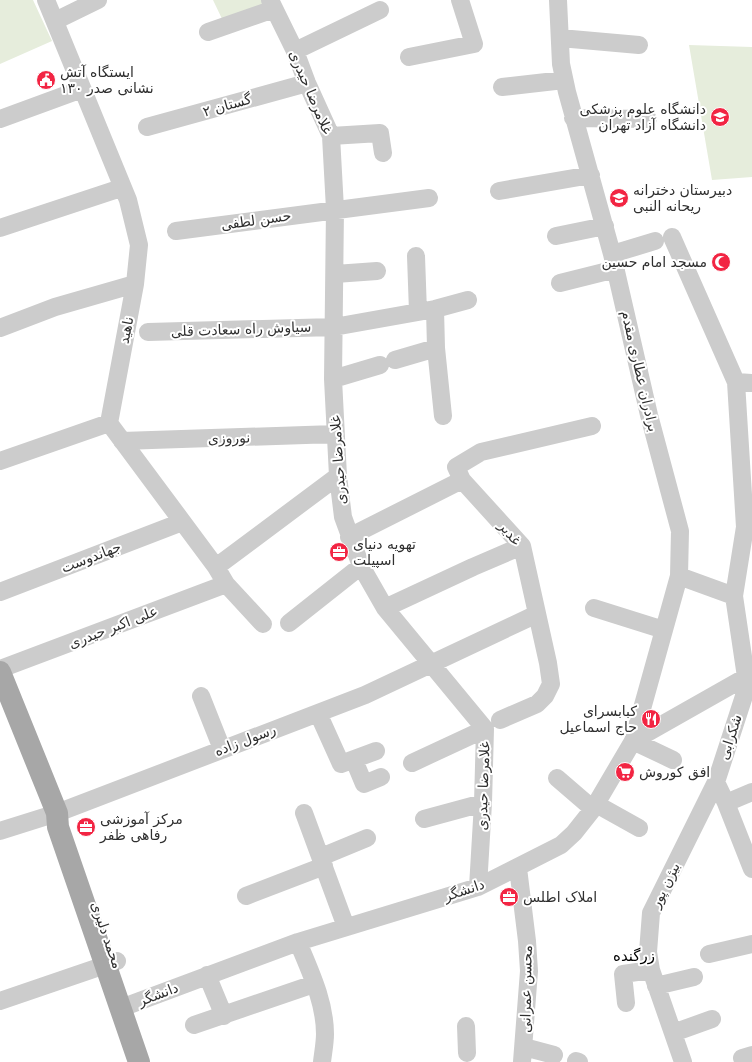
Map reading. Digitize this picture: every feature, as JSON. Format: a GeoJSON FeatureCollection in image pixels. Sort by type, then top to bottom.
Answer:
{"type":"FeatureCollection","features":[{"type":"Feature","properties":{"kind":"main road","name":"محمد دلیری"},"geometry":{"type":"LineString","coordinates":[[0,672],[57,813],[58,827],[111,963],[126,1006],[150,1062]]}},
{"type":"Feature","properties":{"kind":"main road","name":"محمد دلیری"},"geometry":{"type":"LineString","coordinates":[[126,1006],[139,1062]]}},
{"type":"Feature","properties":{"kind":"street","name":"ناهید"},"geometry":{"type":"LineString","coordinates":[[46,0],[121,188],[128,200],[139,245],[135,284],[109,423]]}},
{"type":"Feature","properties":{"kind":"street"},"geometry":{"type":"LineString","coordinates":[[55,21],[98,0]]}},
{"type":"Feature","properties":{"kind":"street"},"geometry":{"type":"LineString","coordinates":[[409,57],[474,44],[460,0]]}},
{"type":"Feature","properties":{"kind":"street","name":"برادران عطاری مقدم"},"geometry":{"type":"LineString","coordinates":[[558,0],[561,64],[564,80],[573,118],[605,226],[650,415],[680,530],[679,576],[634,741]]}},
{"type":"Feature","properties":{"kind":"street"},"geometry":{"type":"LineString","coordinates":[[208,32],[272,5]]}},
{"type":"Feature","properties":{"kind":"street","name":"غلامرضا حیدری"},"geometry":{"type":"LineString","coordinates":[[272,5],[295,51],[331,136],[335,209],[333,378],[338,476],[343,517],[349,537],[361,566],[385,608],[485,729],[483,803],[478,887]]}},
{"type":"Feature","properties":{"kind":"street"},"geometry":{"type":"LineString","coordinates":[[295,51],[380,10]]}},
{"type":"Feature","properties":{"kind":"street"},"geometry":{"type":"LineString","coordinates":[[560,38],[639,44]]}},
{"type":"Feature","properties":{"kind":"street"},"geometry":{"type":"LineString","coordinates":[[502,87],[564,80]]}},
{"type":"Feature","properties":{"kind":"street","name":"گستان ۲"},"geometry":{"type":"LineString","coordinates":[[147,127],[307,82]]}},
{"type":"Feature","properties":{"kind":"street"},"geometry":{"type":"LineString","coordinates":[[0,119],[82,89]]}},
{"type":"Feature","properties":{"kind":"street"},"geometry":{"type":"LineString","coordinates":[[573,118],[648,119]]}},
{"type":"Feature","properties":{"kind":"street"},"geometry":{"type":"LineString","coordinates":[[331,136],[380,132],[384,153]]}},
{"type":"Feature","properties":{"kind":"street"},"geometry":{"type":"LineString","coordinates":[[499,191],[591,175]]}},
{"type":"Feature","properties":{"kind":"street"},"geometry":{"type":"LineString","coordinates":[[0,228],[121,188]]}},
{"type":"Feature","properties":{"kind":"street","name":"حسن لطفی"},"geometry":{"type":"LineString","coordinates":[[176,230],[429,198]]}},
{"type":"Feature","properties":{"kind":"street"},"geometry":{"type":"LineString","coordinates":[[556,236],[605,226]]}},
{"type":"Feature","properties":{"kind":"street"},"geometry":{"type":"LineString","coordinates":[[672,237],[744,383]]}},
{"type":"Feature","properties":{"kind":"street"},"geometry":{"type":"LineString","coordinates":[[560,283],[655,242]]}},
{"type":"Feature","properties":{"kind":"street"},"geometry":{"type":"LineString","coordinates":[[416,256],[426,310],[436,348],[443,416]]}},
{"type":"Feature","properties":{"kind":"street"},"geometry":{"type":"LineString","coordinates":[[335,274],[377,271]]}},
{"type":"Feature","properties":{"kind":"street"},"geometry":{"type":"LineString","coordinates":[[0,328],[55,307],[135,284]]}},
{"type":"Feature","properties":{"kind":"street","name":"سیاوش راه سعادت قلی"},"geometry":{"type":"LineString","coordinates":[[148,332],[334,327],[426,310],[468,300]]}},
{"type":"Feature","properties":{"kind":"street"},"geometry":{"type":"LineString","coordinates":[[333,378],[436,348]]}},
{"type":"Feature","properties":{"kind":"street","name":"شکرابی"},"geometry":{"type":"LineString","coordinates":[[716,782],[750,677],[734,596],[748,527],[744,383]]}},
{"type":"Feature","properties":{"kind":"street"},"geometry":{"type":"LineString","coordinates":[[0,461],[109,423],[216,567],[226,584],[263,624]]}},
{"type":"Feature","properties":{"kind":"street"},"geometry":{"type":"LineString","coordinates":[[349,537],[459,474],[481,452],[592,426]]}},
{"type":"Feature","properties":{"kind":"street","name":"نوروزی"},"geometry":{"type":"LineString","coordinates":[[122,441],[336,434]]}},
{"type":"Feature","properties":{"kind":"street","name":"غدیر"},"geometry":{"type":"LineString","coordinates":[[459,474],[522,546],[548,662],[550,684],[545,696],[537,704],[500,720]]}},
{"type":"Feature","properties":{"kind":"street"},"geometry":{"type":"LineString","coordinates":[[216,567],[338,476]]}},
{"type":"Feature","properties":{"kind":"street","name":"جهاندوست"},"geometry":{"type":"LineString","coordinates":[[0,592],[182,522]]}},
{"type":"Feature","properties":{"kind":"street"},"geometry":{"type":"LineString","coordinates":[[385,608],[522,546]]}},
{"type":"Feature","properties":{"kind":"street"},"geometry":{"type":"LineString","coordinates":[[289,623],[361,566]]}},
{"type":"Feature","properties":{"kind":"street"},"geometry":{"type":"LineString","coordinates":[[679,576],[734,596]]}},
{"type":"Feature","properties":{"kind":"street","name":"علی اکبر حیدری"},"geometry":{"type":"LineString","coordinates":[[0,669],[226,584]]}},
{"type":"Feature","properties":{"kind":"street"},"geometry":{"type":"LineString","coordinates":[[594,608],[664,630]]}},
{"type":"Feature","properties":{"kind":"street","name":"رسول زاده"},"geometry":{"type":"LineString","coordinates":[[0,831],[57,813],[365,695],[537,614]]}},
{"type":"Feature","properties":{"kind":"street","name":"دانشگر"},"geometry":{"type":"LineString","coordinates":[[126,1006],[298,942],[478,887],[518,868],[561,845],[574,833],[595,807],[634,741],[750,677]]}},
{"type":"Feature","properties":{"kind":"street"},"geometry":{"type":"LineString","coordinates":[[201,696],[222,749]]}},
{"type":"Feature","properties":{"kind":"street"},"geometry":{"type":"LineString","coordinates":[[318,712],[341,764],[376,751]]}},
{"type":"Feature","properties":{"kind":"street"},"geometry":{"type":"LineString","coordinates":[[412,763],[485,729]]}},
{"type":"Feature","properties":{"kind":"street"},"geometry":{"type":"LineString","coordinates":[[634,741],[672,760]]}},
{"type":"Feature","properties":{"kind":"street"},"geometry":{"type":"LineString","coordinates":[[354,760],[364,784],[381,777]]}},
{"type":"Feature","properties":{"kind":"street"},"geometry":{"type":"LineString","coordinates":[[557,778],[595,807],[639,828]]}},
{"type":"Feature","properties":{"kind":"street"},"geometry":{"type":"LineString","coordinates":[[716,782],[751,863]]}},
{"type":"Feature","properties":{"kind":"street","name":"بیژن پور"},"geometry":{"type":"LineString","coordinates":[[683,1062],[653,978],[648,952],[651,913],[716,782]]}},
{"type":"Feature","properties":{"kind":"street"},"geometry":{"type":"LineString","coordinates":[[726,803],[752,792]]}},
{"type":"Feature","properties":{"kind":"street"},"geometry":{"type":"LineString","coordinates":[[424,819],[483,803]]}},
{"type":"Feature","properties":{"kind":"street"},"geometry":{"type":"LineString","coordinates":[[304,813],[346,928]]}},
{"type":"Feature","properties":{"kind":"street"},"geometry":{"type":"LineString","coordinates":[[246,896],[322,862],[367,838]]}},
{"type":"Feature","properties":{"kind":"street","name":"محسن عمرانی"},"geometry":{"type":"LineString","coordinates":[[518,868],[528,941],[529,971],[523,1054]]}},
{"type":"Feature","properties":{"kind":"street"},"geometry":{"type":"LineString","coordinates":[[298,942],[323,1013],[325,1034],[322,1062]]}},
{"type":"Feature","properties":{"kind":"street"},"geometry":{"type":"LineString","coordinates":[[709,954],[752,944]]}},
{"type":"Feature","properties":{"kind":"street"},"geometry":{"type":"LineString","coordinates":[[0,1001],[111,963]]}},
{"type":"Feature","properties":{"kind":"street"},"geometry":{"type":"LineString","coordinates":[[626,1003],[624,974],[653,978],[694,977]]}},
{"type":"Feature","properties":{"kind":"street"},"geometry":{"type":"LineString","coordinates":[[207,975],[224,1016]]}},
{"type":"Feature","properties":{"kind":"street"},"geometry":{"type":"LineString","coordinates":[[194,1025],[314,984]]}},
{"type":"Feature","properties":{"kind":"street"},"geometry":{"type":"LineString","coordinates":[[673,1033],[712,1019]]}},
{"type":"Feature","properties":{"kind":"street"},"geometry":{"type":"LineString","coordinates":[[466,1026],[467,1053]]}},
{"type":"Feature","properties":{"kind":"street"},"geometry":{"type":"LineString","coordinates":[[523,1054],[554,1055]]}},
{"type":"Feature","properties":{"kind":"green space"},"geometry":{"type":"Polygon","coordinates":[[[0,0],[33,0],[52,41],[0,64],[0,0]]]}},
{"type":"Feature","properties":{"kind":"green space"},"geometry":{"type":"Polygon","coordinates":[[[213,0],[262,0],[264,6],[224,23],[213,0]]]}},
{"type":"Feature","properties":{"kind":"green space"},"geometry":{"type":"Polygon","coordinates":[[[689,45],[752,47],[752,177],[712,180],[689,45]]]}},
{"type":"Feature","properties":{"kind":"place","name":"ایستگاه آتش نشانی صدر ۱۳۰"},"geometry":{"type":"Point","coordinates":[46,80]}},
{"type":"Feature","properties":{"kind":"place","name":"دانشگاه علوم پزشکی دانشگاه آزاد تهران"},"geometry":{"type":"Point","coordinates":[720,117]}},
{"type":"Feature","properties":{"kind":"place","name":"دبیرستان دخترانه ریحانه النبی"},"geometry":{"type":"Point","coordinates":[619,198]}},
{"type":"Feature","properties":{"kind":"place","name":"مسجد امام حسین"},"geometry":{"type":"Point","coordinates":[721,262]}},
{"type":"Feature","properties":{"kind":"place","name":"تهویه دنیای اسپیلت"},"geometry":{"type":"Point","coordinates":[339,552]}},
{"type":"Feature","properties":{"kind":"place","name":"کبابسرای حاج اسماعیل"},"geometry":{"type":"Point","coordinates":[651,719]}},
{"type":"Feature","properties":{"kind":"place","name":"افق کوروش"},"geometry":{"type":"Point","coordinates":[625,772]}},
{"type":"Feature","properties":{"kind":"place","name":"مرکز آموزشی رفاهی ظفر"},"geometry":{"type":"Point","coordinates":[86,827]}},
{"type":"Feature","properties":{"kind":"place","name":"املاک اطلس"},"geometry":{"type":"Point","coordinates":[509,897]}},
{"type":"Feature","properties":{"kind":"district","name":"زرگنده"},"geometry":{"type":"Point","coordinates":[634,956]}}]}
